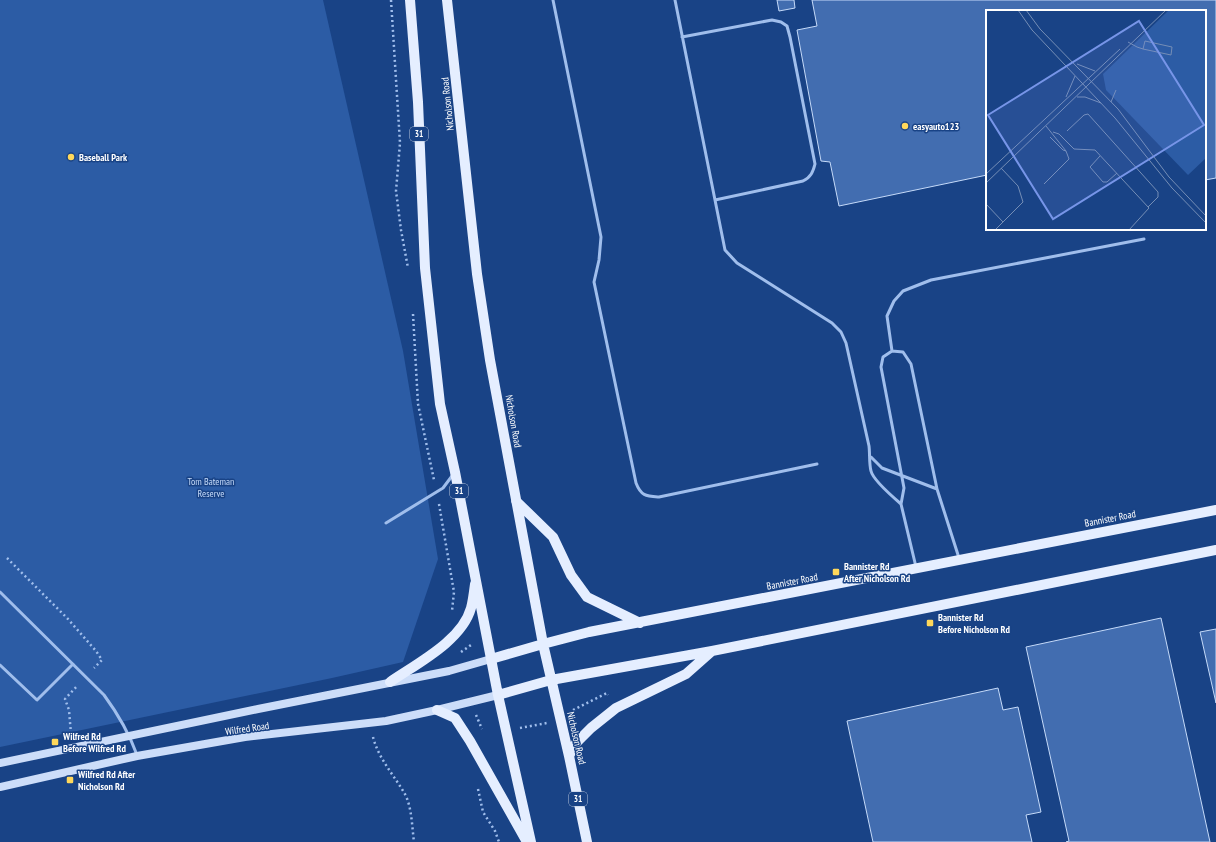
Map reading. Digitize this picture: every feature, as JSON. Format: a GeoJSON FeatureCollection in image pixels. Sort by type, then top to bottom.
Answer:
{"type":"FeatureCollection","features":[{"type":"Feature","properties":{"kind":"main road","name":"31"},"geometry":{"type":"LineString","coordinates":[[410,0],[418,102],[425,268],[440,404],[455,472],[498,695],[531,842]]}},
{"type":"Feature","properties":{"kind":"main road","name":"Nicholson Road"},"geometry":{"type":"LineString","coordinates":[[448,0],[477,274],[490,360],[543,644],[587,842]]}},
{"type":"Feature","properties":{"kind":"main road"},"geometry":{"type":"LineString","coordinates":[[516,501],[552,537],[571,575],[587,598],[640,623]]}},
{"type":"Feature","properties":{"kind":"main road","name":"Bannister Road"},"geometry":{"type":"LineString","coordinates":[[491,659],[589,632],[1216,510]]}},
{"type":"Feature","properties":{"kind":"main road"},"geometry":{"type":"LineString","coordinates":[[498,695],[551,680],[712,651],[1216,550]]}},
{"type":"Feature","properties":{"kind":"main road"},"geometry":{"type":"LineString","coordinates":[[390,682],[448,642],[464,623],[471,609],[476,578]]}},
{"type":"Feature","properties":{"kind":"main road"},"geometry":{"type":"LineString","coordinates":[[569,756],[576,743],[591,728],[616,708],[686,674],[712,651]]}},
{"type":"Feature","properties":{"kind":"main road","name":"Wilfred Road"},"geometry":{"type":"LineString","coordinates":[[0,763],[449,671],[491,659]]}},
{"type":"Feature","properties":{"kind":"main road","name":"Wilfred Road"},"geometry":{"type":"LineString","coordinates":[[0,787],[137,756],[245,737],[386,721],[498,695]]}},
{"type":"Feature","properties":{"kind":"main road"},"geometry":{"type":"LineString","coordinates":[[437,710],[455,718],[470,741],[527,842]]}},
{"type":"Feature","properties":{"kind":"lane"},"geometry":{"type":"LineString","coordinates":[[553,0],[601,237],[599,260],[594,282],[631,461],[639,491],[647,496],[659,497],[817,464]]}},
{"type":"Feature","properties":{"kind":"lane"},"geometry":{"type":"LineString","coordinates":[[675,0],[725,250],[737,263],[832,323],[841,332],[846,343],[871,457],[871,473],[885,490],[901,504]]}},
{"type":"Feature","properties":{"kind":"lane"},"geometry":{"type":"LineString","coordinates":[[682,37],[772,20],[781,22],[787,26],[790,37],[815,164],[813,171],[808,178],[803,181],[715,200]]}},
{"type":"Feature","properties":{"kind":"lane"},"geometry":{"type":"LineString","coordinates":[[892,351],[887,316],[894,301],[903,292],[931,280],[1144,239]]}},
{"type":"Feature","properties":{"kind":"lane"},"geometry":{"type":"LineString","coordinates":[[916,569],[901,504],[904,488],[881,367],[883,357],[892,351],[903,352],[911,364],[937,489],[960,560]]}},
{"type":"Feature","properties":{"kind":"lane"},"geometry":{"type":"LineString","coordinates":[[871,457],[882,468],[937,489]]}},
{"type":"Feature","properties":{"kind":"lane"},"geometry":{"type":"LineString","coordinates":[[386,523],[443,488],[455,472]]}},
{"type":"Feature","properties":{"kind":"lane"},"geometry":{"type":"LineString","coordinates":[[0,592],[104,695],[131,736],[137,756]]}},
{"type":"Feature","properties":{"kind":"lane"},"geometry":{"type":"LineString","coordinates":[[0,665],[37,700],[73,664]]}},
{"type":"Feature","properties":{"kind":"path"},"geometry":{"type":"LineString","coordinates":[[7,558],[68,619],[96,651],[102,660],[94,668]]}},
{"type":"Feature","properties":{"kind":"path"},"geometry":{"type":"LineString","coordinates":[[459,653],[471,645]]}},
{"type":"Feature","properties":{"kind":"path"},"geometry":{"type":"LineString","coordinates":[[72,738],[69,710],[64,699],[78,684]]}},
{"type":"Feature","properties":{"kind":"path"},"geometry":{"type":"LineString","coordinates":[[372,732],[376,747],[383,762],[406,798],[410,810],[414,842]]}},
{"type":"Feature","properties":{"kind":"green space","name":"Tom Bateman Reserve"},"geometry":{"type":"Polygon","coordinates":[[[0,0],[323,0],[403,351],[438,559],[403,662],[0,747],[0,0]]]}},
{"type":"Feature","properties":{"kind":"building"},"geometry":{"type":"Polygon","coordinates":[[[777,0],[794,0],[795,8],[779,11],[777,0]]]}},
{"type":"Feature","properties":{"kind":"building"},"geometry":{"type":"Polygon","coordinates":[[[812,0],[1216,0],[1216,178],[1206,180],[1206,10],[986,10],[986,175],[839,206],[830,162],[821,161],[797,30],[817,26],[812,0]]]}},
{"type":"Feature","properties":{"kind":"building"},"geometry":{"type":"Polygon","coordinates":[[[1161,618],[1210,842],[1066,842],[1069,841],[1026,647],[1161,618]]]}},
{"type":"Feature","properties":{"kind":"building"},"geometry":{"type":"Polygon","coordinates":[[[1216,629],[1216,703],[1200,632],[1216,629]]]}},
{"type":"Feature","properties":{"kind":"building"},"geometry":{"type":"Polygon","coordinates":[[[998,688],[1003,710],[1018,707],[1041,812],[1026,815],[1032,842],[873,842],[847,721],[998,688]]]}},
{"type":"Feature","properties":{"kind":"place","name":"easyauto123"},"geometry":{"type":"Point","coordinates":[905,126]}},
{"type":"Feature","properties":{"kind":"place","name":"Baseball Park"},"geometry":{"type":"Point","coordinates":[71,157]}},
{"type":"Feature","properties":{"kind":"place","name":"Bannister Rd After Nicholson Rd"},"geometry":{"type":"Point","coordinates":[836,572]}},
{"type":"Feature","properties":{"kind":"place","name":"Bannister Rd Before Nicholson Rd"},"geometry":{"type":"Point","coordinates":[930,623]}},
{"type":"Feature","properties":{"kind":"place","name":"Wilfred Rd Before Wilfred Rd"},"geometry":{"type":"Point","coordinates":[55,742]}},
{"type":"Feature","properties":{"kind":"place","name":"Wilfred Rd After Nicholson Rd"},"geometry":{"type":"Point","coordinates":[70,780]}}]}
